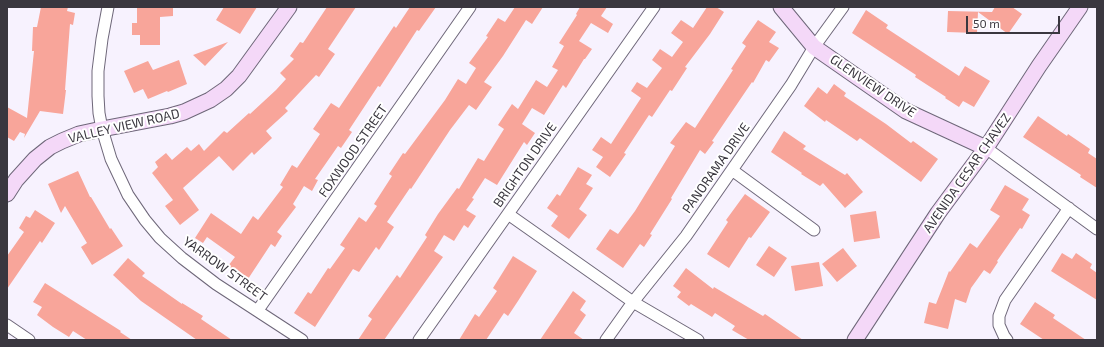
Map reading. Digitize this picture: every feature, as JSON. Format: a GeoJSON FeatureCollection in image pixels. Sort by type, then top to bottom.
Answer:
{"type":"FeatureCollection","features":[{"type":"Feature","properties":{"kind":"street","name":"YARROW STREET"},"geometry":{"type":"LineString","coordinates":[[108,7],[98,71],[98,96],[102,129],[111,159],[128,195],[145,220],[160,238],[182,258],[216,284],[302,340]]}},
{"type":"Feature","properties":{"kind":"street","name":"VALLEY VIEW ROAD"},"geometry":{"type":"LineString","coordinates":[[7,194],[16,180],[35,159],[50,147],[79,134],[170,116],[184,112],[210,100],[226,89],[239,76],[289,7]]}},
{"type":"Feature","properties":{"kind":"street","name":"FOXWOOD STREET"},"geometry":{"type":"LineString","coordinates":[[258,310],[470,7]]}},
{"type":"Feature","properties":{"kind":"street","name":"BRIGHTON DRIVE"},"geometry":{"type":"LineString","coordinates":[[419,340],[654,7]]}},
{"type":"Feature","properties":{"kind":"street","name":"GLENVIEW DRIVE"},"geometry":{"type":"LineString","coordinates":[[781,7],[814,46],[906,111],[986,148],[1097,229]]}},
{"type":"Feature","properties":{"kind":"street","name":"PANORAMA DRIVE"},"geometry":{"type":"LineString","coordinates":[[606,340],[633,302],[686,236],[791,85],[814,46],[843,7]]}},
{"type":"Feature","properties":{"kind":"street","name":"AVENIDA CESAR CHAVEZ"},"geometry":{"type":"LineString","coordinates":[[855,340],[938,213],[986,148],[1039,66],[1080,7]]}},
{"type":"Feature","properties":{"kind":"street"},"geometry":{"type":"LineString","coordinates":[[732,170],[814,230]]}},
{"type":"Feature","properties":{"kind":"street"},"geometry":{"type":"LineString","coordinates":[[1007,340],[999,326],[999,316],[1005,300],[1069,208]]}},
{"type":"Feature","properties":{"kind":"street"},"geometry":{"type":"LineString","coordinates":[[508,214],[633,302],[698,340]]}},
{"type":"Feature","properties":{"kind":"street"},"geometry":{"type":"LineString","coordinates":[[7,325],[29,340]]}},
{"type":"Feature","properties":{"kind":"building"},"geometry":{"type":"Polygon","coordinates":[[[41,7],[68,7],[67,11],[75,13],[73,25],[70,24],[63,114],[40,111],[24,138],[25,134],[20,132],[14,141],[7,137],[7,107],[27,118],[34,51],[32,51],[33,27],[37,27],[41,7]]]}},
{"type":"Feature","properties":{"kind":"building"},"geometry":{"type":"Polygon","coordinates":[[[137,7],[173,7],[173,16],[160,17],[160,45],[140,45],[140,35],[132,35],[132,23],[137,23],[137,7]]]}},
{"type":"Feature","properties":{"kind":"building"},"geometry":{"type":"Polygon","coordinates":[[[224,7],[257,7],[240,34],[216,20],[224,7]]]}},
{"type":"Feature","properties":{"kind":"building"},"geometry":{"type":"Polygon","coordinates":[[[327,7],[356,7],[328,49],[335,54],[319,77],[316,75],[285,108],[288,111],[266,131],[272,138],[254,155],[252,152],[233,171],[219,156],[183,188],[199,210],[180,225],[165,206],[173,200],[152,173],[158,167],[155,162],[166,153],[172,160],[187,147],[191,151],[199,144],[204,151],[224,131],[227,133],[249,113],[250,114],[286,79],[280,73],[294,59],[290,56],[300,42],[303,43],[327,7]]]}},
{"type":"Feature","properties":{"kind":"building"},"geometry":{"type":"Polygon","coordinates":[[[410,7],[436,7],[419,31],[417,30],[380,87],[378,86],[349,130],[352,132],[341,148],[338,146],[315,179],[318,180],[312,191],[304,186],[293,204],[296,207],[277,232],[282,236],[275,247],[271,244],[248,279],[228,266],[235,257],[207,237],[203,243],[195,238],[211,213],[241,234],[253,216],[258,220],[283,187],[280,185],[292,165],[297,168],[320,134],[313,129],[331,103],[339,108],[394,26],[396,28],[410,7]]]}},
{"type":"Feature","properties":{"kind":"building"},"geometry":{"type":"Polygon","coordinates":[[[515,7],[543,7],[532,24],[526,20],[484,82],[492,87],[476,110],[469,105],[450,130],[387,222],[394,227],[379,250],[376,247],[359,272],[353,269],[315,327],[294,313],[308,292],[311,294],[328,268],[330,269],[345,248],[340,245],[359,217],[366,222],[377,206],[374,204],[392,176],[389,174],[403,153],[405,154],[445,100],[458,79],[466,84],[476,68],[469,63],[488,37],[486,36],[498,18],[505,22],[515,7]]]}},
{"type":"Feature","properties":{"kind":"building"},"geometry":{"type":"Polygon","coordinates":[[[580,7],[607,7],[601,16],[613,24],[608,33],[591,23],[579,41],[592,49],[566,88],[563,85],[544,115],[532,108],[522,124],[535,133],[527,145],[524,142],[497,185],[485,178],[472,198],[474,199],[466,210],[476,216],[468,228],[464,225],[454,241],[444,235],[434,251],[443,257],[384,340],[358,340],[372,319],[368,316],[397,275],[400,278],[427,237],[425,235],[438,214],[457,188],[459,189],[478,158],[484,161],[504,129],[498,125],[512,104],[518,109],[536,80],[547,87],[558,70],[552,67],[564,46],[559,43],[577,15],[576,14],[580,7]]]}},
{"type":"Feature","properties":{"kind":"building"},"geometry":{"type":"Polygon","coordinates":[[[707,7],[716,7],[724,12],[710,34],[685,67],[687,68],[672,91],[670,90],[652,117],[649,115],[624,153],[626,154],[610,177],[596,167],[603,157],[592,150],[601,137],[611,144],[641,98],[631,91],[637,82],[647,88],[662,68],[652,60],[660,49],[672,57],[683,42],[671,33],[681,20],[693,28],[707,7]]]}},
{"type":"Feature","properties":{"kind":"building"},"geometry":{"type":"Polygon","coordinates":[[[995,7],[1012,7],[1022,14],[1008,34],[978,12],[977,33],[947,32],[948,11],[992,12],[995,7]]]}},
{"type":"Feature","properties":{"kind":"building"},"geometry":{"type":"Polygon","coordinates":[[[866,10],[888,25],[886,28],[959,76],[965,66],[990,81],[974,107],[963,101],[959,107],[915,77],[916,75],[852,33],[866,10]]]}},
{"type":"Feature","properties":{"kind":"building"},"geometry":{"type":"Polygon","coordinates":[[[758,20],[776,32],[769,42],[779,48],[769,62],[766,60],[753,83],[752,82],[712,141],[714,142],[705,154],[700,150],[650,234],[652,235],[644,247],[640,244],[623,268],[596,249],[610,229],[618,234],[635,211],[675,146],[670,143],[686,122],[695,128],[733,70],[731,69],[746,46],[742,43],[758,20]]]}},
{"type":"Feature","properties":{"kind":"building"},"geometry":{"type":"Polygon","coordinates":[[[228,42],[205,66],[193,55],[228,42]]]}},
{"type":"Feature","properties":{"kind":"building"},"geometry":{"type":"Polygon","coordinates":[[[179,60],[187,84],[148,99],[143,89],[134,93],[124,71],[148,61],[153,70],[179,60]]]}},
{"type":"Feature","properties":{"kind":"building"},"geometry":{"type":"Polygon","coordinates":[[[834,84],[846,93],[844,96],[911,143],[913,141],[938,159],[921,182],[860,138],[857,141],[826,120],[825,122],[804,106],[818,87],[827,94],[834,84]]]}},
{"type":"Feature","properties":{"kind":"building"},"geometry":{"type":"Polygon","coordinates":[[[1038,116],[1067,136],[1068,134],[1090,149],[1088,153],[1097,159],[1097,188],[1080,177],[1081,175],[1023,137],[1038,116]]]}},
{"type":"Feature","properties":{"kind":"building"},"geometry":{"type":"Polygon","coordinates":[[[784,131],[806,146],[803,149],[845,175],[847,173],[863,192],[845,208],[823,183],[820,186],[771,152],[784,131]]]}},
{"type":"Feature","properties":{"kind":"building"},"geometry":{"type":"Polygon","coordinates":[[[578,167],[592,175],[586,184],[593,188],[579,209],[587,215],[569,239],[551,226],[558,216],[547,208],[557,194],[560,196],[578,167]]]}},
{"type":"Feature","properties":{"kind":"building"},"geometry":{"type":"Polygon","coordinates":[[[78,171],[90,197],[110,229],[111,228],[123,246],[92,265],[81,247],[87,243],[65,206],[61,213],[48,184],[78,171]]]}},
{"type":"Feature","properties":{"kind":"building"},"geometry":{"type":"Polygon","coordinates":[[[1005,185],[1029,199],[1022,210],[1030,215],[1022,229],[1020,228],[997,261],[998,262],[990,274],[984,270],[971,288],[966,303],[955,299],[948,329],[924,323],[929,302],[936,304],[949,271],[950,272],[970,243],[977,248],[1000,216],[990,210],[1005,185]]]}},
{"type":"Feature","properties":{"kind":"building"},"geometry":{"type":"Polygon","coordinates":[[[745,194],[770,212],[751,238],[749,237],[729,268],[707,254],[728,222],[726,220],[745,194]]]}},
{"type":"Feature","properties":{"kind":"building"},"geometry":{"type":"Polygon","coordinates":[[[35,210],[55,223],[42,243],[40,241],[7,289],[7,256],[24,232],[19,228],[26,216],[30,218],[35,210]]]}},
{"type":"Feature","properties":{"kind":"building"},"geometry":{"type":"Polygon","coordinates":[[[876,211],[880,238],[854,242],[850,215],[876,211]]]}},
{"type":"Feature","properties":{"kind":"building"},"geometry":{"type":"Polygon","coordinates":[[[769,246],[787,258],[774,277],[756,265],[769,246]]]}},
{"type":"Feature","properties":{"kind":"building"},"geometry":{"type":"Polygon","coordinates":[[[843,248],[857,266],[837,282],[822,264],[843,248]]]}},
{"type":"Feature","properties":{"kind":"building"},"geometry":{"type":"Polygon","coordinates":[[[1062,253],[1072,259],[1076,253],[1092,264],[1090,268],[1097,273],[1097,300],[1051,271],[1062,253]]]}},
{"type":"Feature","properties":{"kind":"building"},"geometry":{"type":"Polygon","coordinates":[[[513,256],[537,271],[518,301],[508,316],[504,313],[486,340],[459,340],[475,314],[479,317],[497,291],[493,288],[513,256]]]}},
{"type":"Feature","properties":{"kind":"building"},"geometry":{"type":"Polygon","coordinates":[[[128,258],[145,273],[142,276],[182,304],[203,316],[201,319],[232,340],[197,340],[141,301],[113,275],[128,258]]]}},
{"type":"Feature","properties":{"kind":"building"},"geometry":{"type":"Polygon","coordinates":[[[819,262],[823,286],[795,291],[791,266],[819,262]]]}},
{"type":"Feature","properties":{"kind":"building"},"geometry":{"type":"Polygon","coordinates":[[[686,268],[713,289],[714,287],[763,316],[765,314],[803,340],[749,340],[732,330],[735,326],[715,313],[712,317],[691,304],[689,306],[677,297],[681,292],[673,286],[686,268]]]}},
{"type":"Feature","properties":{"kind":"building"},"geometry":{"type":"Polygon","coordinates":[[[45,283],[121,331],[120,332],[132,340],[87,340],[73,331],[69,337],[53,327],[37,315],[42,307],[33,302],[45,283]]]}},
{"type":"Feature","properties":{"kind":"building"},"geometry":{"type":"Polygon","coordinates":[[[573,291],[586,301],[580,310],[586,315],[574,333],[584,340],[540,340],[573,291]]]}},
{"type":"Feature","properties":{"kind":"building"},"geometry":{"type":"Polygon","coordinates":[[[1035,302],[1055,315],[1053,318],[1086,340],[1044,340],[1020,324],[1035,302]]]}}]}
